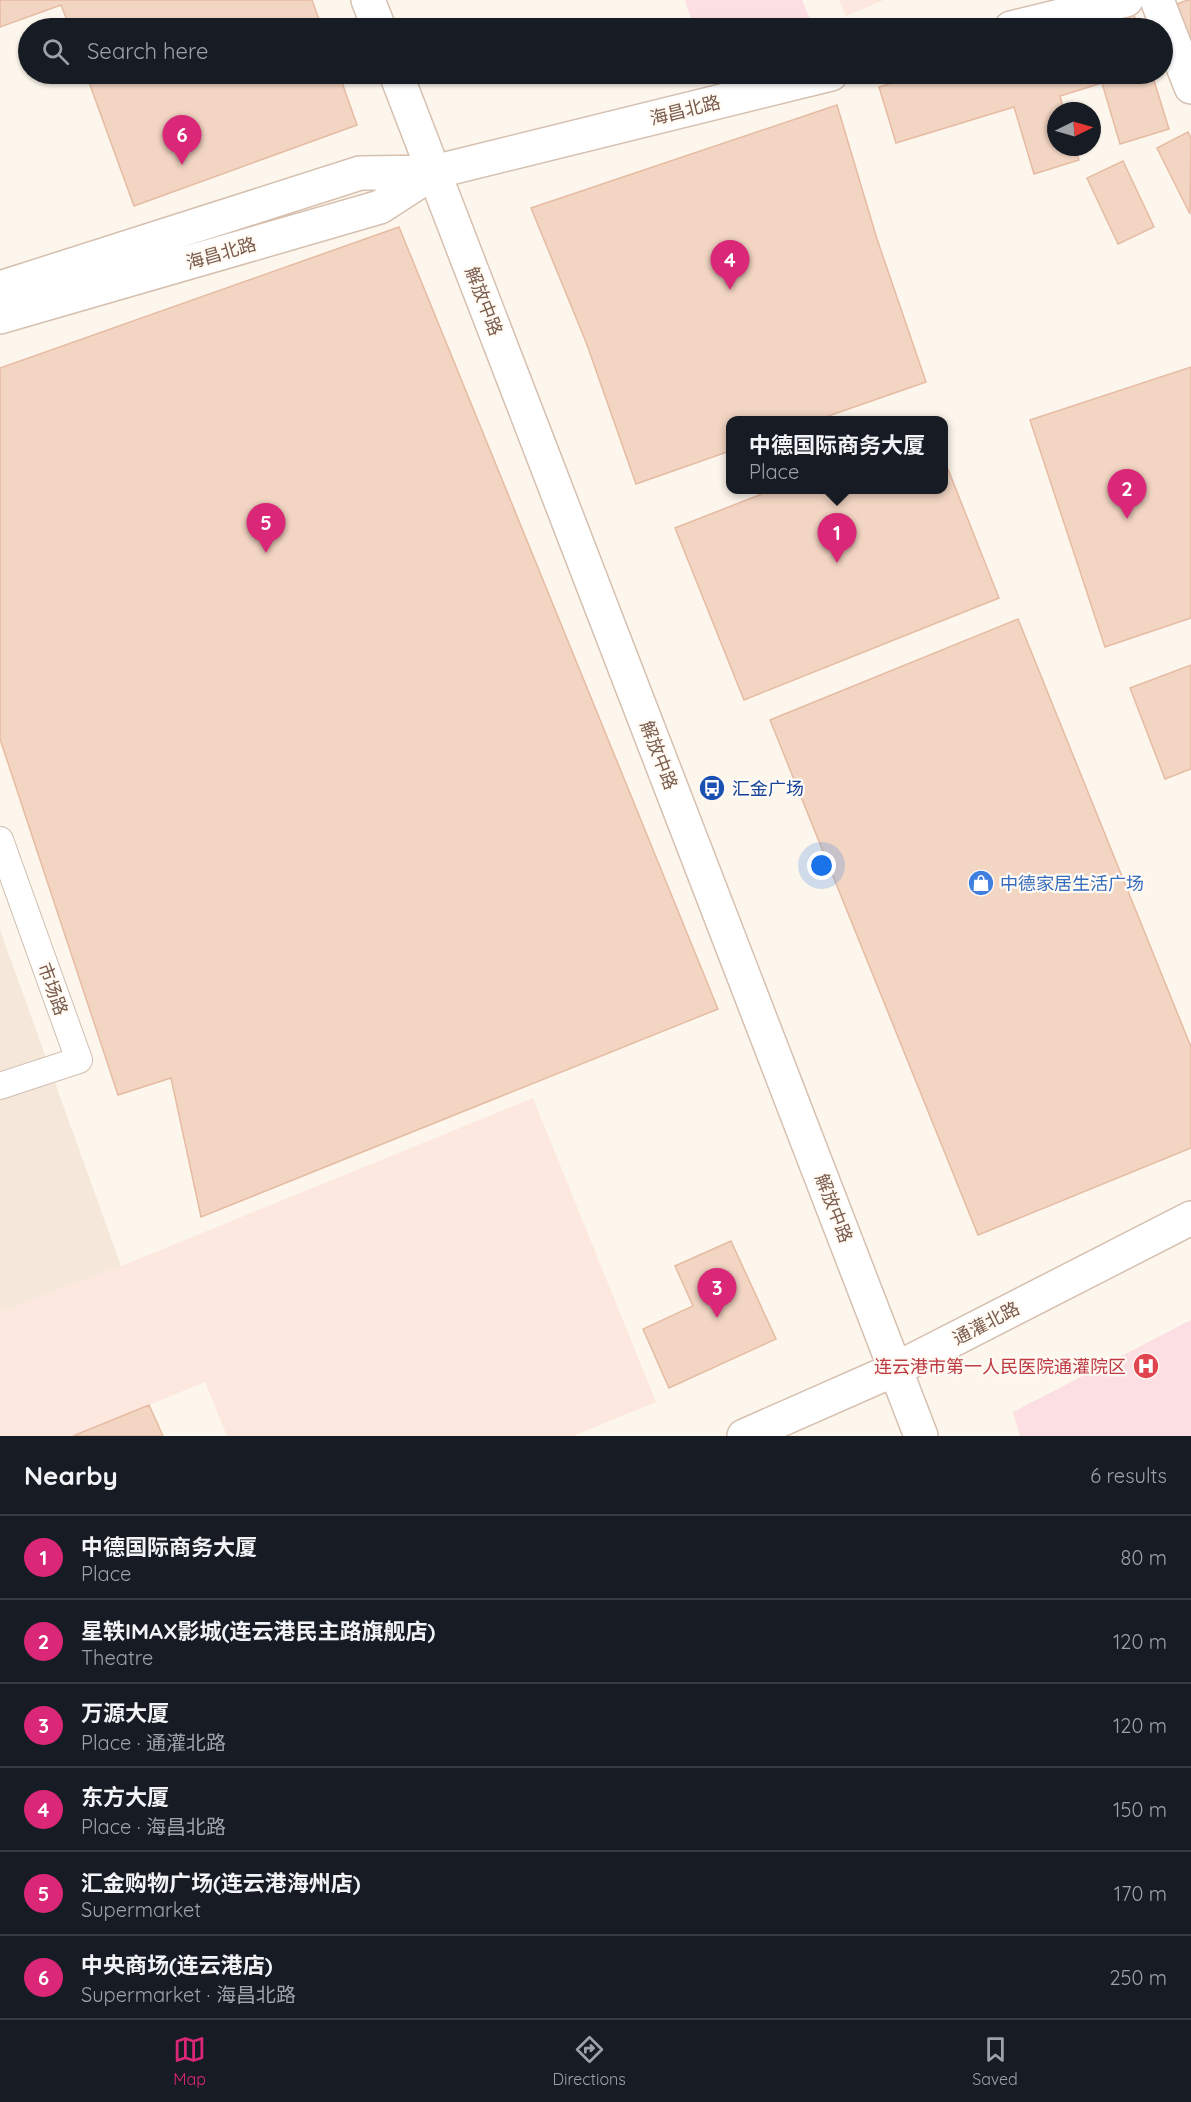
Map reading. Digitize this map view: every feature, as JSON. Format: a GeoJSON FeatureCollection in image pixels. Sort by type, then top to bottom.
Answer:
{"type":"FeatureCollection","features":[{"type":"Feature","properties":{"kind":"main road"},"geometry":{"type":"LineString","coordinates":[[368,0],[375,18]]}},
{"type":"Feature","properties":{"kind":"main road"},"geometry":{"type":"LineString","coordinates":[[1052,18],[1126,0]]}},
{"type":"Feature","properties":{"kind":"main road"},"geometry":{"type":"LineString","coordinates":[[1157,0],[1164,18]]}},
{"type":"Feature","properties":{"kind":"main road"},"geometry":{"type":"LineString","coordinates":[[1173,41],[1191,87]]}},
{"type":"Feature","properties":{"kind":"main road","name":"解放中路"},"geometry":{"type":"LineString","coordinates":[[400,84],[921,1436]]}},
{"type":"Feature","properties":{"kind":"main road","name":"海昌北路"},"geometry":{"type":"LineString","coordinates":[[0,288],[360,173],[435,172],[791,84]]}},
{"type":"Feature","properties":{"kind":"main road","name":"海昌北路"},"geometry":{"type":"LineString","coordinates":[[0,317],[380,207],[435,172]]}},
{"type":"Feature","properties":{"kind":"main road","name":"通灌北路"},"geometry":{"type":"LineString","coordinates":[[744,1436],[896,1369],[1191,1218]]}},
{"type":"Feature","properties":{"kind":"street","name":"市场路"},"geometry":{"type":"LineString","coordinates":[[0,840],[79,1060],[0,1086]]}},
{"type":"Feature","properties":{"kind":"shaded area"},"geometry":{"type":"Polygon","coordinates":[[[685,0],[802,0],[810,18],[691,18],[685,0]]]}},
{"type":"Feature","properties":{"kind":"shaded area"},"geometry":{"type":"Polygon","coordinates":[[[839,0],[884,0],[846,16],[839,0]]]}},
{"type":"Feature","properties":{"kind":"shaded area"},"geometry":{"type":"Polygon","coordinates":[[[0,930],[121,1266],[0,1312],[0,930]]]}},
{"type":"Feature","properties":{"kind":"shaded area"},"geometry":{"type":"Polygon","coordinates":[[[533,1098],[656,1402],[573,1436],[227,1436],[205,1382],[73,1436],[0,1436],[0,1312],[121,1266],[533,1098]]]}},
{"type":"Feature","properties":{"kind":"shaded area","name":"连云港市第一人民医院通灌院区"},"geometry":{"type":"Polygon","coordinates":[[[1191,1320],[1191,1436],[1020,1436],[1013,1412],[1191,1320]]]}},
{"type":"Feature","properties":{"kind":"building"},"geometry":{"type":"Polygon","coordinates":[[[0,0],[312,0],[318,18],[66,18],[61,5],[25,18],[18,18],[18,21],[0,27],[0,0]]]}},
{"type":"Feature","properties":{"kind":"building"},"geometry":{"type":"Polygon","coordinates":[[[1191,0],[1191,43],[1177,4],[1191,0]]]}},
{"type":"Feature","properties":{"kind":"building"},"geometry":{"type":"Polygon","coordinates":[[[1132,8],[1135,18],[1099,18],[1132,8]]]}},
{"type":"Feature","properties":{"kind":"building"},"geometry":{"type":"Polygon","coordinates":[[[90,84],[343,84],[357,125],[134,206],[90,84]]]}},
{"type":"Feature","properties":{"kind":"building"},"geometry":{"type":"Polygon","coordinates":[[[889,84],[1099,84],[1060,96],[1062,102],[1047,102],[1047,156],[1078,156],[1079,160],[1034,174],[1014,107],[896,143],[879,87],[889,84]]]}},
{"type":"Feature","properties":{"kind":"building"},"geometry":{"type":"Polygon","coordinates":[[[1102,84],[1155,84],[1169,129],[1120,144],[1102,84]]]}},
{"type":"Feature","properties":{"kind":"building"},"geometry":{"type":"Polygon","coordinates":[[[837,105],[877,239],[926,382],[828,416],[726,416],[726,452],[636,484],[586,342],[531,208],[837,105]]]}},
{"type":"Feature","properties":{"kind":"building"},"geometry":{"type":"Polygon","coordinates":[[[1188,132],[1191,138],[1190,214],[1157,148],[1188,132]]]}},
{"type":"Feature","properties":{"kind":"building"},"geometry":{"type":"Polygon","coordinates":[[[1123,161],[1154,227],[1118,244],[1087,178],[1123,161]]]}},
{"type":"Feature","properties":{"kind":"building"},"geometry":{"type":"Polygon","coordinates":[[[399,227],[718,1009],[201,1217],[171,1078],[118,1095],[0,739],[0,368],[399,227]]]}},
{"type":"Feature","properties":{"kind":"building"},"geometry":{"type":"Polygon","coordinates":[[[1191,367],[1191,618],[1105,647],[1030,420],[1191,367]]]}},
{"type":"Feature","properties":{"kind":"building"},"geometry":{"type":"Polygon","coordinates":[[[948,469],[999,598],[744,700],[675,528],[762,494],[948,494],[948,469]]]}},
{"type":"Feature","properties":{"kind":"building","name":"中德家居生活广场"},"geometry":{"type":"Polygon","coordinates":[[[1018,619],[1191,1047],[1191,1148],[978,1235],[770,720],[1018,619]]]}},
{"type":"Feature","properties":{"kind":"building"},"geometry":{"type":"Polygon","coordinates":[[[1191,665],[1191,769],[1165,779],[1130,688],[1191,665]]]}},
{"type":"Feature","properties":{"kind":"building"},"geometry":{"type":"Polygon","coordinates":[[[731,1241],[776,1339],[669,1388],[643,1329],[693,1306],[675,1266],[731,1241]]]}},
{"type":"Feature","properties":{"kind":"building"},"geometry":{"type":"Polygon","coordinates":[[[149,1405],[163,1436],[73,1436],[149,1405]]]}},
{"type":"Feature","properties":{"kind":"place","name":"中央商场(连云港店)"},"geometry":{"type":"Point","coordinates":[182,165]}},
{"type":"Feature","properties":{"kind":"place","name":"东方大厦"},"geometry":{"type":"Point","coordinates":[730,290]}},
{"type":"Feature","properties":{"kind":"place","name":"星轶IMAX影城(连云港民主路旗舰店)"},"geometry":{"type":"Point","coordinates":[1127,519]}},
{"type":"Feature","properties":{"kind":"place","name":"汇金购物广场(连云港海州店)"},"geometry":{"type":"Point","coordinates":[266,553]}},
{"type":"Feature","properties":{"kind":"place","name":"中德国际商务大厦"},"geometry":{"type":"Point","coordinates":[837,563]}},
{"type":"Feature","properties":{"kind":"place","name":"汇金广场"},"geometry":{"type":"Point","coordinates":[712,788]}},
{"type":"Feature","properties":{"kind":"place","name":"中德家居生活广场"},"geometry":{"type":"Point","coordinates":[981,883]}},
{"type":"Feature","properties":{"kind":"place","name":"万源大厦"},"geometry":{"type":"Point","coordinates":[717,1318]}},
{"type":"Feature","properties":{"kind":"place","name":"连云港市第一人民医院通灌院区"},"geometry":{"type":"Point","coordinates":[1146,1366]}}]}
